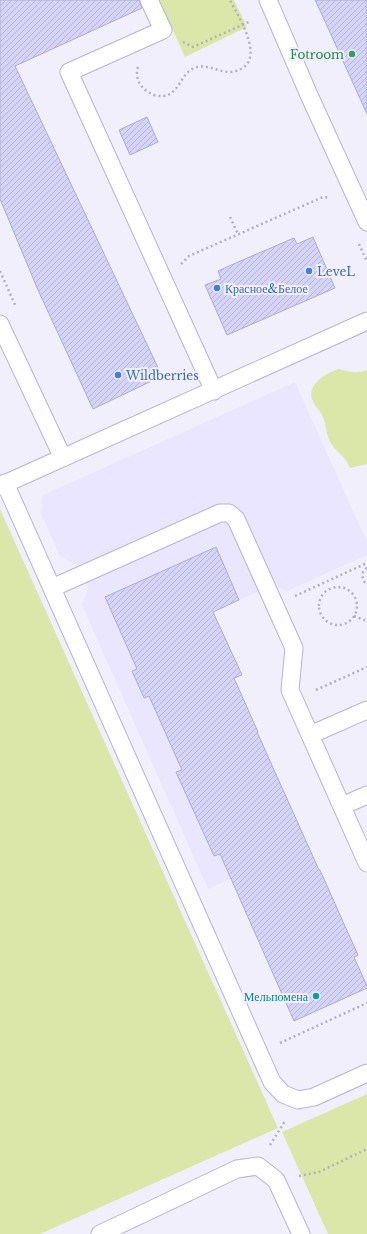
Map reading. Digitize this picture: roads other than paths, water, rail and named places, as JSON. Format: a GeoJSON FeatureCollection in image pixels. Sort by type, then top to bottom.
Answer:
{"type":"FeatureCollection","features":[{"type":"Feature","properties":{"kind":"lane"},"geometry":{"type":"LineString","coordinates":[[149,0],[163,30],[69,72],[214,391]]}},
{"type":"Feature","properties":{"kind":"lane"},"geometry":{"type":"LineString","coordinates":[[271,5],[309,95],[367,222]]}},
{"type":"Feature","properties":{"kind":"lane"},"geometry":{"type":"LineString","coordinates":[[367,321],[214,391],[3,484],[52,588],[272,1082],[283,1094],[298,1100],[314,1097],[367,1073]]}},
{"type":"Feature","properties":{"kind":"lane"},"geometry":{"type":"LineString","coordinates":[[0,324],[63,458]]}},
{"type":"Feature","properties":{"kind":"lane"},"geometry":{"type":"LineString","coordinates":[[52,588],[220,513],[229,513],[236,519],[294,648],[290,690],[367,863]]}},
{"type":"Feature","properties":{"kind":"lane"},"geometry":{"type":"LineString","coordinates":[[310,735],[367,710]]}},
{"type":"Feature","properties":{"kind":"lane"},"geometry":{"type":"LineString","coordinates":[[342,806],[367,794]]}},
{"type":"Feature","properties":{"kind":"lane"},"geometry":{"type":"LineString","coordinates":[[100,1234],[237,1169],[258,1166],[276,1180],[301,1234]]}},
{"type":"Feature","properties":{"kind":"place","name":"Fotroom"},"geometry":{"type":"Point","coordinates":[352,54]}},
{"type":"Feature","properties":{"kind":"place","name":"LeveL"},"geometry":{"type":"Point","coordinates":[309,271]}},
{"type":"Feature","properties":{"kind":"place","name":"Красное&Белое"},"geometry":{"type":"Point","coordinates":[217,288]}},
{"type":"Feature","properties":{"kind":"place","name":"Wildberries"},"geometry":{"type":"Point","coordinates":[118,375]}},
{"type":"Feature","properties":{"kind":"place","name":"Мельпомена"},"geometry":{"type":"Point","coordinates":[316,996]}}]}
